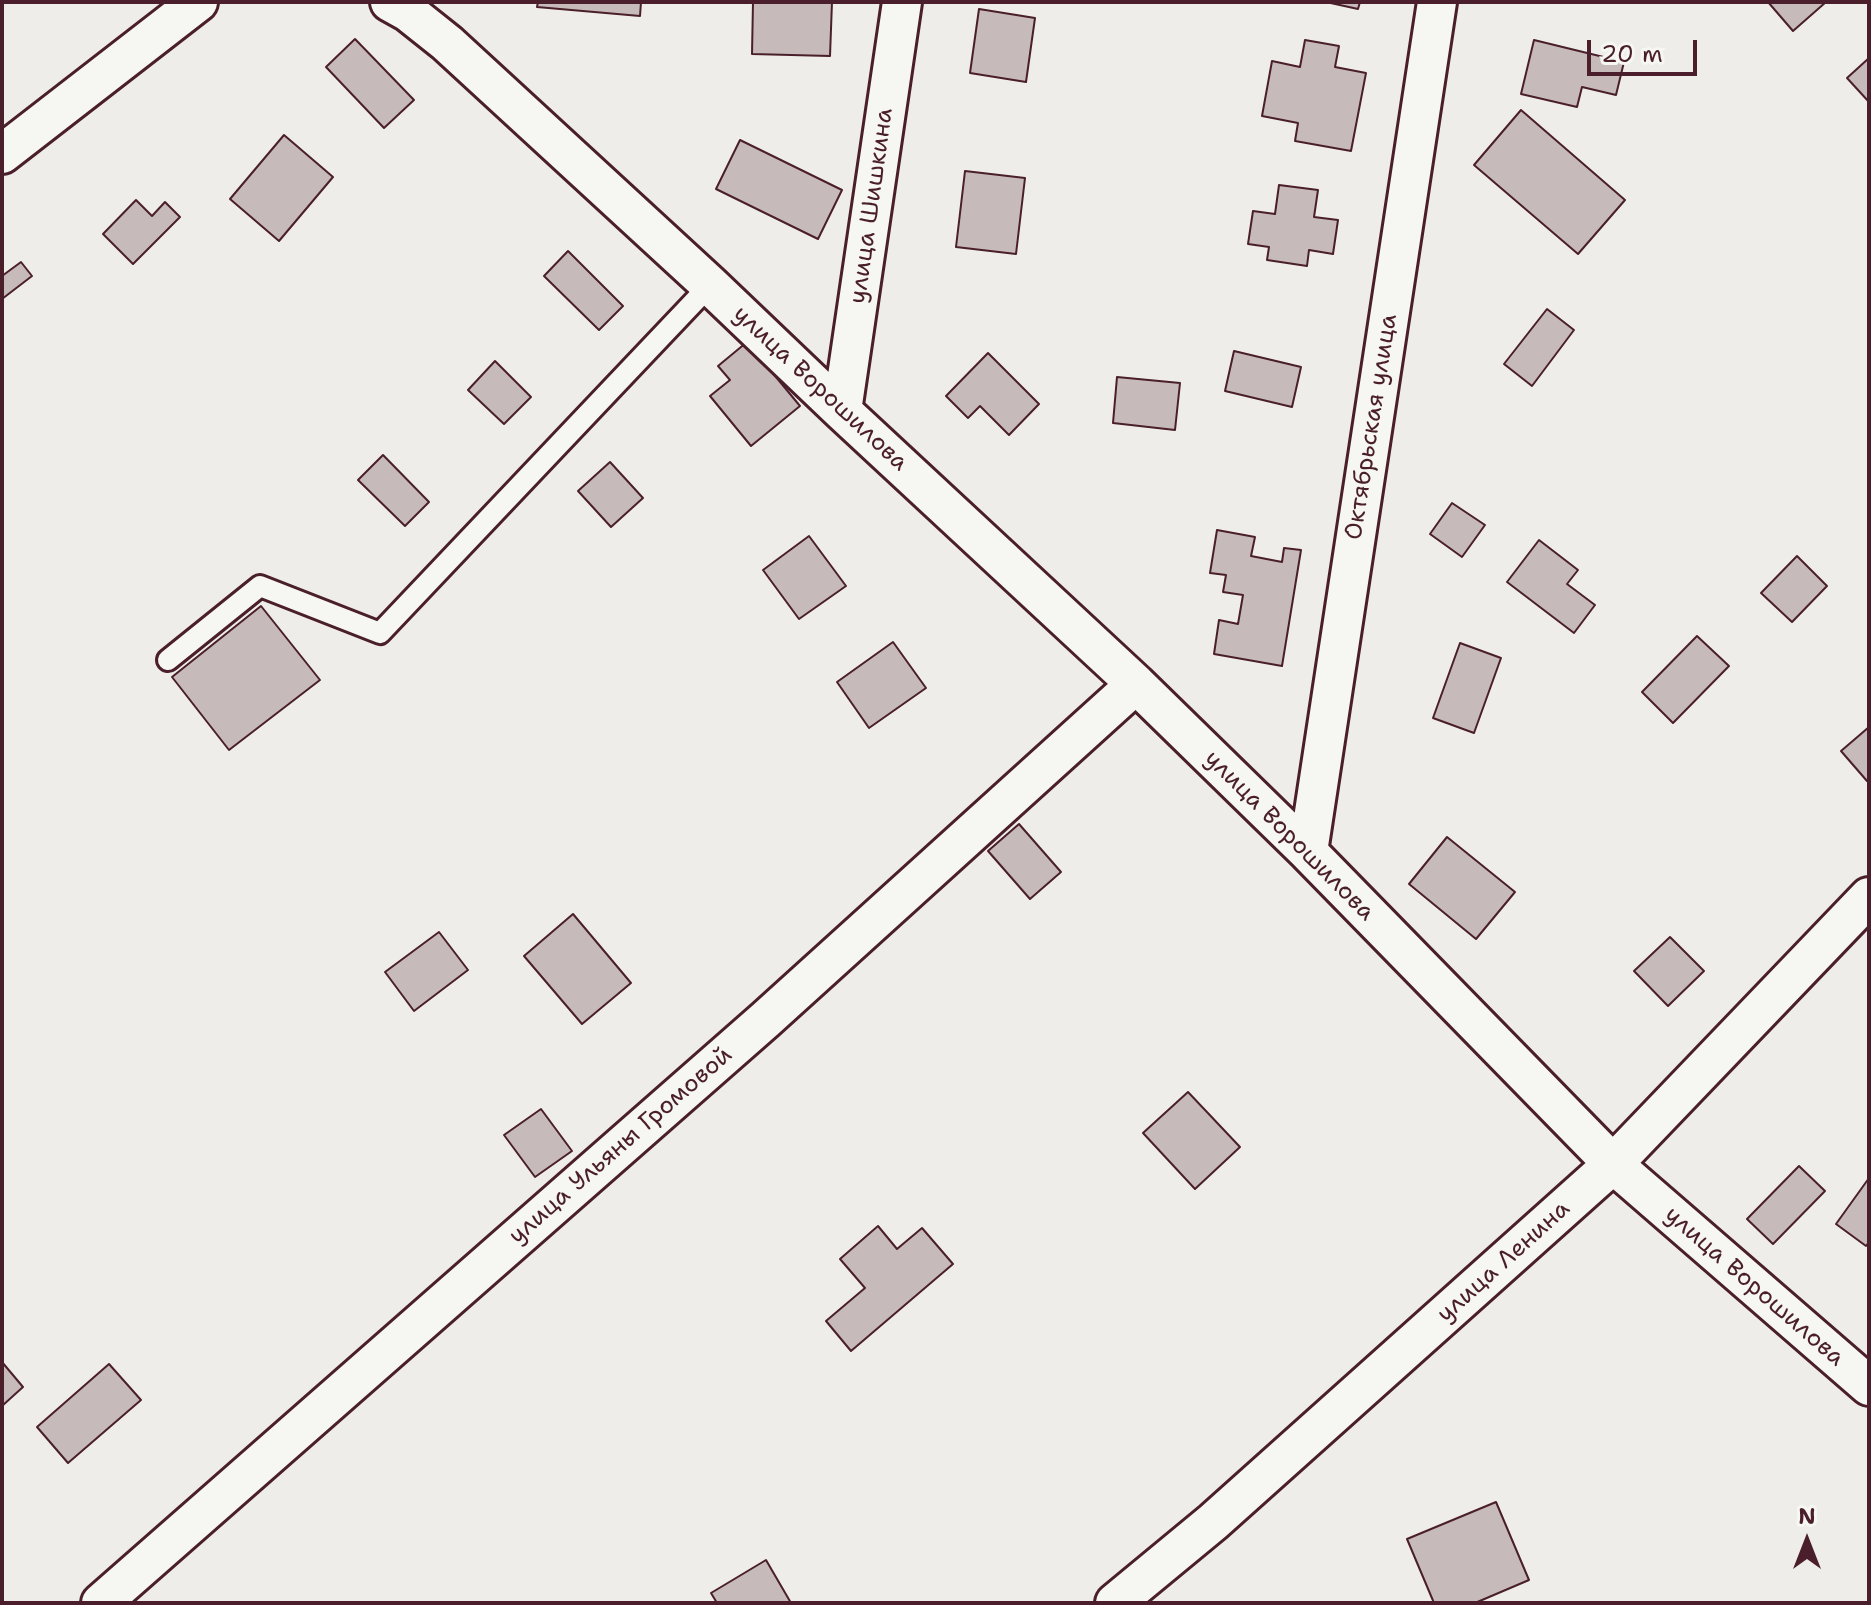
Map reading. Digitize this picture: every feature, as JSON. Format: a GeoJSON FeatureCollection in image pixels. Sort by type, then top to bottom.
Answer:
{"type":"FeatureCollection","features":[{"type":"Feature","properties":{"kind":"street"},"geometry":{"type":"LineString","coordinates":[[2,154],[198,2]]}},
{"type":"Feature","properties":{"kind":"street","name":"улица Ворошилова"},"geometry":{"type":"LineString","coordinates":[[390,2],[447,43],[1136,684],[1308,852],[1613,1164],[1869,1386]]}},
{"type":"Feature","properties":{"kind":"street","name":"улица Шишкина"},"geometry":{"type":"LineString","coordinates":[[842,411],[902,2]]}},
{"type":"Feature","properties":{"kind":"street","name":"Октябрьская улица"},"geometry":{"type":"LineString","coordinates":[[1308,852],[1437,2]]}},
{"type":"Feature","properties":{"kind":"street","name":"улица Ульяны Громовой"},"geometry":{"type":"LineString","coordinates":[[101,1603],[741,1041],[1136,684]]}},
{"type":"Feature","properties":{"kind":"street","name":"улица Ленина"},"geometry":{"type":"LineString","coordinates":[[1115,1603],[1213,1522],[1613,1164],[1869,897]]}},
{"type":"Feature","properties":{"kind":"lane"},"geometry":{"type":"LineString","coordinates":[[168,660],[260,586],[380,633],[710,285]]}},
{"type":"Feature","properties":{"kind":"building"},"geometry":{"type":"Polygon","coordinates":[[[538,2],[641,2],[640,16],[537,7],[538,2]]]}},
{"type":"Feature","properties":{"kind":"building"},"geometry":{"type":"Polygon","coordinates":[[[753,2],[832,2],[830,56],[752,54],[753,2]]]}},
{"type":"Feature","properties":{"kind":"building"},"geometry":{"type":"Polygon","coordinates":[[[1326,2],[1360,2],[1358,9],[1326,2]]]}},
{"type":"Feature","properties":{"kind":"building"},"geometry":{"type":"Polygon","coordinates":[[[1768,2],[1826,2],[1793,31],[1768,2]]]}},
{"type":"Feature","properties":{"kind":"building"},"geometry":{"type":"Polygon","coordinates":[[[979,9],[1035,18],[1026,82],[970,73],[979,9]]]}},
{"type":"Feature","properties":{"kind":"building"},"geometry":{"type":"Polygon","coordinates":[[[355,39],[414,100],[384,128],[326,67],[355,39]]]}},
{"type":"Feature","properties":{"kind":"building"},"geometry":{"type":"Polygon","coordinates":[[[1305,40],[1339,46],[1335,67],[1366,73],[1351,151],[1295,141],[1298,123],[1262,116],[1272,61],[1300,67],[1305,40]]]}},
{"type":"Feature","properties":{"kind":"building"},"geometry":{"type":"Polygon","coordinates":[[[1534,40],[1624,62],[1616,95],[1582,87],[1577,107],[1521,94],[1534,40]]]}},
{"type":"Feature","properties":{"kind":"building"},"geometry":{"type":"Polygon","coordinates":[[[1869,58],[1869,102],[1847,78],[1869,58]]]}},
{"type":"Feature","properties":{"kind":"building"},"geometry":{"type":"Polygon","coordinates":[[[1521,110],[1625,200],[1578,254],[1474,165],[1521,110]]]}},
{"type":"Feature","properties":{"kind":"building"},"geometry":{"type":"Polygon","coordinates":[[[284,135],[333,177],[279,241],[230,199],[284,135]]]}},
{"type":"Feature","properties":{"kind":"building"},"geometry":{"type":"Polygon","coordinates":[[[740,140],[842,190],[818,239],[716,189],[740,140]]]}},
{"type":"Feature","properties":{"kind":"building"},"geometry":{"type":"Polygon","coordinates":[[[965,171],[1025,178],[1016,254],[956,247],[965,171]]]}},
{"type":"Feature","properties":{"kind":"building"},"geometry":{"type":"Polygon","coordinates":[[[1279,185],[1318,190],[1314,217],[1338,220],[1333,254],[1309,250],[1307,266],[1267,260],[1269,247],[1248,244],[1253,211],[1275,214],[1279,185]]]}},
{"type":"Feature","properties":{"kind":"building"},"geometry":{"type":"Polygon","coordinates":[[[136,200],[152,216],[165,202],[180,217],[133,264],[103,234],[136,200]]]}},
{"type":"Feature","properties":{"kind":"building"},"geometry":{"type":"Polygon","coordinates":[[[568,251],[623,306],[599,330],[544,276],[568,251]]]}},
{"type":"Feature","properties":{"kind":"building"},"geometry":{"type":"Polygon","coordinates":[[[21,262],[32,276],[2,299],[2,276],[21,262]]]}},
{"type":"Feature","properties":{"kind":"building"},"geometry":{"type":"Polygon","coordinates":[[[1547,309],[1574,330],[1532,386],[1504,364],[1547,309]]]}},
{"type":"Feature","properties":{"kind":"building"},"geometry":{"type":"Polygon","coordinates":[[[747,342],[800,406],[751,446],[710,396],[730,380],[718,366],[747,342]]]}},
{"type":"Feature","properties":{"kind":"building"},"geometry":{"type":"Polygon","coordinates":[[[1234,351],[1301,367],[1292,407],[1225,391],[1234,351]]]}},
{"type":"Feature","properties":{"kind":"building"},"geometry":{"type":"Polygon","coordinates":[[[988,353],[1039,404],[1009,435],[980,406],[968,418],[946,396],[988,353]]]}},
{"type":"Feature","properties":{"kind":"building"},"geometry":{"type":"Polygon","coordinates":[[[495,361],[531,397],[504,424],[468,390],[495,361]]]}},
{"type":"Feature","properties":{"kind":"building"},"geometry":{"type":"Polygon","coordinates":[[[1117,377],[1180,383],[1175,430],[1113,423],[1117,377]]]}},
{"type":"Feature","properties":{"kind":"building"},"geometry":{"type":"Polygon","coordinates":[[[383,455],[429,502],[405,526],[358,480],[383,455]]]}},
{"type":"Feature","properties":{"kind":"building"},"geometry":{"type":"Polygon","coordinates":[[[610,462],[643,498],[611,527],[578,491],[610,462]]]}},
{"type":"Feature","properties":{"kind":"building"},"geometry":{"type":"Polygon","coordinates":[[[1452,503],[1485,525],[1462,557],[1430,534],[1452,503]]]}},
{"type":"Feature","properties":{"kind":"building"},"geometry":{"type":"Polygon","coordinates":[[[1217,530],[1255,537],[1251,556],[1282,562],[1284,548],[1301,550],[1282,666],[1214,654],[1219,620],[1238,624],[1243,595],[1223,592],[1226,575],[1210,573],[1217,530]]]}},
{"type":"Feature","properties":{"kind":"building"},"geometry":{"type":"Polygon","coordinates":[[[809,536],[846,586],[799,619],[763,570],[809,536]]]}},
{"type":"Feature","properties":{"kind":"building"},"geometry":{"type":"Polygon","coordinates":[[[1539,540],[1578,570],[1567,584],[1595,605],[1574,633],[1507,582],[1539,540]]]}},
{"type":"Feature","properties":{"kind":"building"},"geometry":{"type":"Polygon","coordinates":[[[1797,556],[1827,586],[1792,622],[1761,593],[1797,556]]]}},
{"type":"Feature","properties":{"kind":"building"},"geometry":{"type":"Polygon","coordinates":[[[261,606],[320,680],[229,750],[172,677],[261,606]]]}},
{"type":"Feature","properties":{"kind":"building"},"geometry":{"type":"Polygon","coordinates":[[[1697,636],[1729,666],[1673,723],[1642,692],[1697,636]]]}},
{"type":"Feature","properties":{"kind":"building"},"geometry":{"type":"Polygon","coordinates":[[[893,642],[926,688],[869,728],[837,682],[893,642]]]}},
{"type":"Feature","properties":{"kind":"building"},"geometry":{"type":"Polygon","coordinates":[[[1460,643],[1501,658],[1474,733],[1433,718],[1460,643]]]}},
{"type":"Feature","properties":{"kind":"building"},"geometry":{"type":"Polygon","coordinates":[[[1869,727],[1869,779],[1867,781],[1841,751],[1869,727]]]}},
{"type":"Feature","properties":{"kind":"building"},"geometry":{"type":"Polygon","coordinates":[[[1019,824],[1061,872],[1030,899],[988,851],[1019,824]]]}},
{"type":"Feature","properties":{"kind":"building"},"geometry":{"type":"Polygon","coordinates":[[[1447,837],[1515,892],[1476,939],[1409,884],[1447,837]]]}},
{"type":"Feature","properties":{"kind":"building"},"geometry":{"type":"Polygon","coordinates":[[[573,914],[631,983],[582,1024],[524,956],[573,914]]]}},
{"type":"Feature","properties":{"kind":"building"},"geometry":{"type":"Polygon","coordinates":[[[439,932],[468,970],[414,1011],[385,972],[439,932]]]}},
{"type":"Feature","properties":{"kind":"building"},"geometry":{"type":"Polygon","coordinates":[[[1670,937],[1704,971],[1668,1006],[1634,971],[1670,937]]]}},
{"type":"Feature","properties":{"kind":"building"},"geometry":{"type":"Polygon","coordinates":[[[1188,1092],[1240,1147],[1195,1189],[1143,1133],[1188,1092]]]}},
{"type":"Feature","properties":{"kind":"building"},"geometry":{"type":"Polygon","coordinates":[[[541,1109],[572,1151],[535,1177],[504,1135],[541,1109]]]}},
{"type":"Feature","properties":{"kind":"building"},"geometry":{"type":"Polygon","coordinates":[[[1799,1166],[1825,1191],[1773,1244],[1747,1219],[1799,1166]]]}},
{"type":"Feature","properties":{"kind":"building"},"geometry":{"type":"Polygon","coordinates":[[[1869,1178],[1869,1242],[1866,1246],[1836,1224],[1869,1178]]]}},
{"type":"Feature","properties":{"kind":"building"},"geometry":{"type":"Polygon","coordinates":[[[878,1226],[897,1249],[922,1228],[953,1264],[851,1351],[826,1321],[865,1288],[840,1259],[878,1226]]]}},
{"type":"Feature","properties":{"kind":"building"},"geometry":{"type":"Polygon","coordinates":[[[2,1362],[23,1387],[2,1406],[2,1362]]]}},
{"type":"Feature","properties":{"kind":"building"},"geometry":{"type":"Polygon","coordinates":[[[109,1364],[141,1400],[68,1463],[37,1427],[109,1364]]]}},
{"type":"Feature","properties":{"kind":"building"},"geometry":{"type":"Polygon","coordinates":[[[1496,1502],[1529,1580],[1475,1603],[1434,1603],[1407,1539],[1496,1502]]]}},
{"type":"Feature","properties":{"kind":"building"},"geometry":{"type":"Polygon","coordinates":[[[766,1560],[791,1603],[717,1603],[711,1593],[766,1560]]]}}]}
